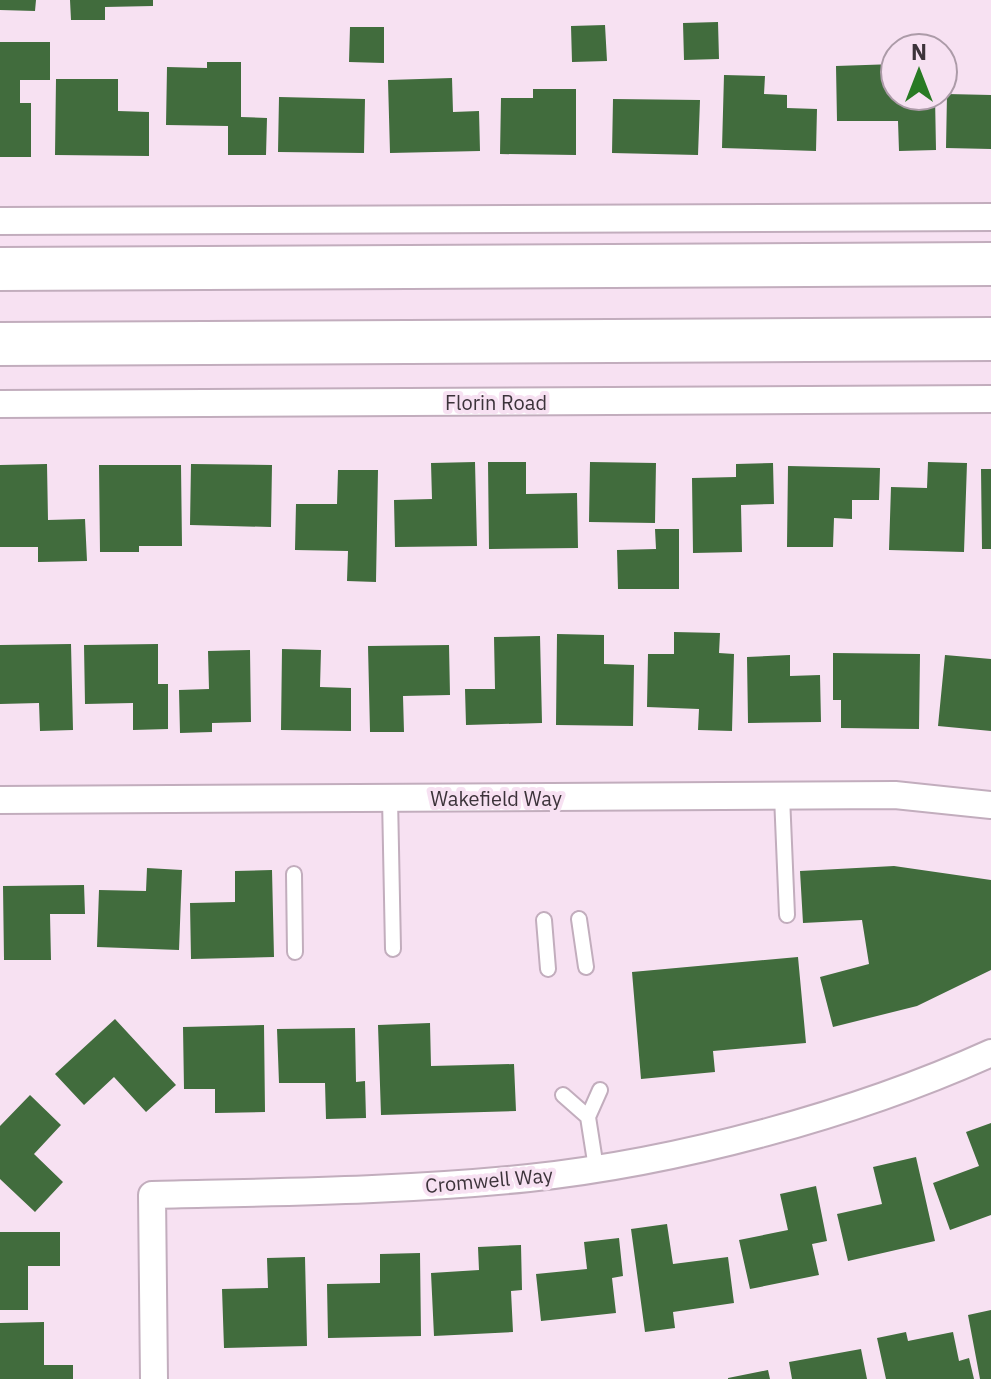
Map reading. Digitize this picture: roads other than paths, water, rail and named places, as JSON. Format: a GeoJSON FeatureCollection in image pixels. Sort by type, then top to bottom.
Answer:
{"type":"FeatureCollection","features":[{"type":"Feature","properties":{"kind":"main road"},"geometry":{"type":"LineString","coordinates":[[0,269],[991,264]]}},
{"type":"Feature","properties":{"kind":"main road"},"geometry":{"type":"LineString","coordinates":[[0,344],[991,339]]}},
{"type":"Feature","properties":{"kind":"street"},"geometry":{"type":"LineString","coordinates":[[0,221],[991,217]]}},
{"type":"Feature","properties":{"kind":"street","name":"Florin Road"},"geometry":{"type":"LineString","coordinates":[[0,404],[991,399]]}},
{"type":"Feature","properties":{"kind":"street","name":"Wakefield Way"},"geometry":{"type":"LineString","coordinates":[[0,800],[895,795],[991,805]]}},
{"type":"Feature","properties":{"kind":"street","name":"Cromwell Way"},"geometry":{"type":"LineString","coordinates":[[154,1379],[152,1195],[386,1189],[531,1178],[646,1160],[758,1134],[869,1100],[991,1053]]}},
{"type":"Feature","properties":{"kind":"lane"},"geometry":{"type":"LineString","coordinates":[[782,796],[787,915]]}},
{"type":"Feature","properties":{"kind":"lane"},"geometry":{"type":"LineString","coordinates":[[390,798],[393,949]]}},
{"type":"Feature","properties":{"kind":"lane"},"geometry":{"type":"LineString","coordinates":[[294,874],[295,952]]}},
{"type":"Feature","properties":{"kind":"lane"},"geometry":{"type":"LineString","coordinates":[[579,919],[586,967]]}},
{"type":"Feature","properties":{"kind":"lane"},"geometry":{"type":"LineString","coordinates":[[544,920],[548,969]]}},
{"type":"Feature","properties":{"kind":"lane"},"geometry":{"type":"LineString","coordinates":[[596,1168],[588,1117],[600,1090]]}},
{"type":"Feature","properties":{"kind":"lane"},"geometry":{"type":"LineString","coordinates":[[563,1095],[588,1117]]}}]}
